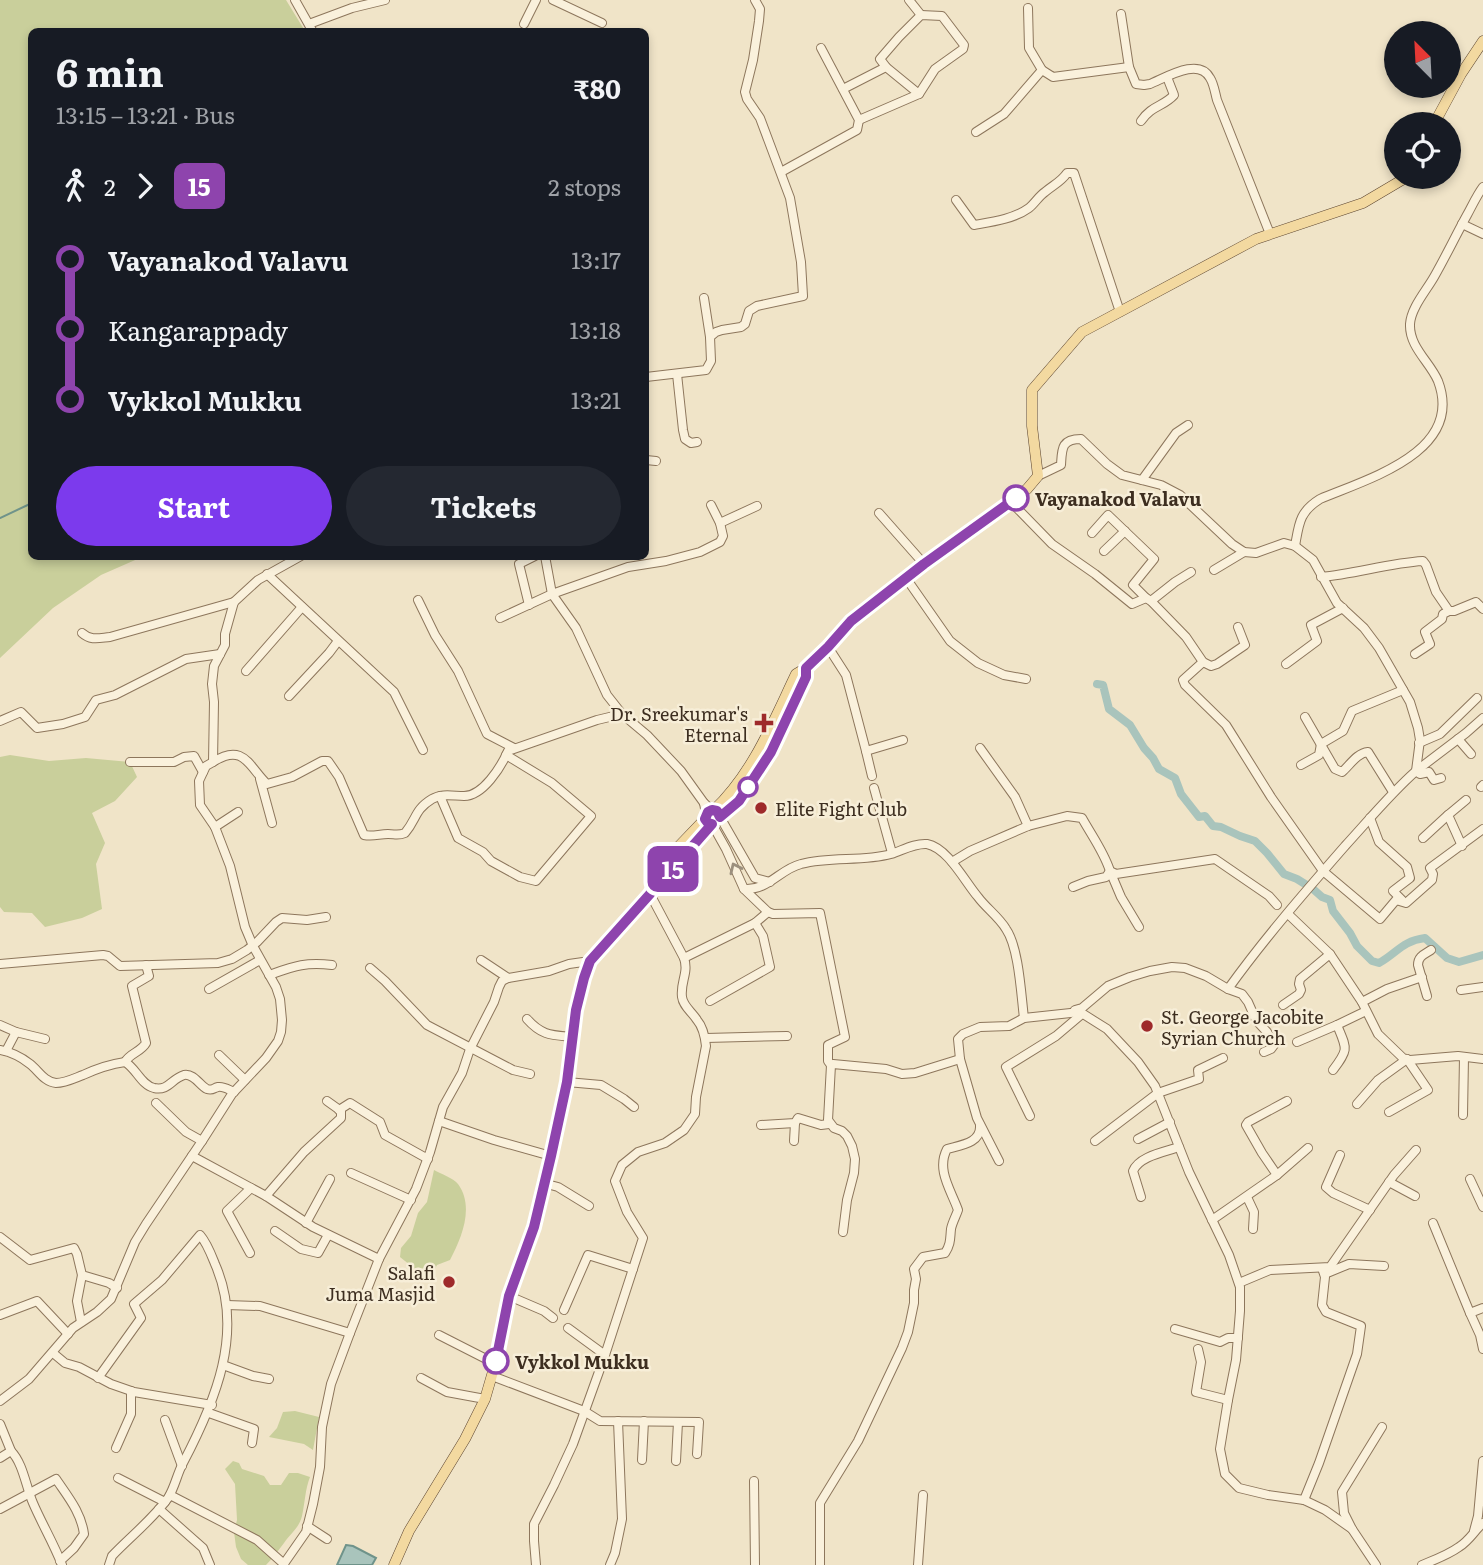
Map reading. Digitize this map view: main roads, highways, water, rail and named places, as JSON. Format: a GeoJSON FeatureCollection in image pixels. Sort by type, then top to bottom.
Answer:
{"type":"FeatureCollection","features":[{"type":"Feature","properties":{"kind":"main road"},"geometry":{"type":"LineString","coordinates":[[1440,112],[1483,41]]}},
{"type":"Feature","properties":{"kind":"main road"},"geometry":{"type":"LineString","coordinates":[[394,1565],[409,1531],[465,1439],[485,1399],[501,1344],[509,1296],[534,1227],[567,1082],[576,1010],[590,961],[650,894],[659,877],[668,874],[711,814],[739,801],[771,752],[806,677],[806,668],[851,621],[1027,489],[1038,476],[1032,426],[1032,390],[1082,332],[1256,239],[1363,203],[1387,189]]}},
{"type":"Feature","properties":{"kind":"water"},"geometry":{"type":"Polygon","coordinates":[[[346,1545],[376,1558],[372,1565],[337,1565],[346,1545]]]}},
{"type":"Feature","properties":{"kind":"waterway"},"geometry":{"type":"LineString","coordinates":[[0,518],[28,505]]}},
{"type":"Feature","properties":{"kind":"waterway"},"geometry":{"type":"LineString","coordinates":[[1097,684],[1103,685],[1109,709],[1130,725],[1159,769],[1175,778],[1181,794],[1199,817],[1205,816],[1213,826],[1255,841],[1284,874],[1330,900],[1333,911],[1357,946],[1372,961],[1379,963],[1405,945],[1425,938],[1447,958],[1459,962],[1483,955]]}},
{"type":"Feature","properties":{"kind":"place","name":"Vayanakod Valavu"},"geometry":{"type":"Point","coordinates":[1016,498]}},
{"type":"Feature","properties":{"kind":"place","name":"Dr. Sreekumar's Eternal"},"geometry":{"type":"Point","coordinates":[764,723]}},
{"type":"Feature","properties":{"kind":"place","name":"Elite Fight Club"},"geometry":{"type":"Point","coordinates":[761,808]}},
{"type":"Feature","properties":{"kind":"place","name":"St. George Jacobite Syrian Church"},"geometry":{"type":"Point","coordinates":[1147,1026]}},
{"type":"Feature","properties":{"kind":"place","name":"Salafi Juma Masjid"},"geometry":{"type":"Point","coordinates":[449,1282]}},
{"type":"Feature","properties":{"kind":"place","name":"Vykkol Mukku"},"geometry":{"type":"Point","coordinates":[496,1361]}}]}
